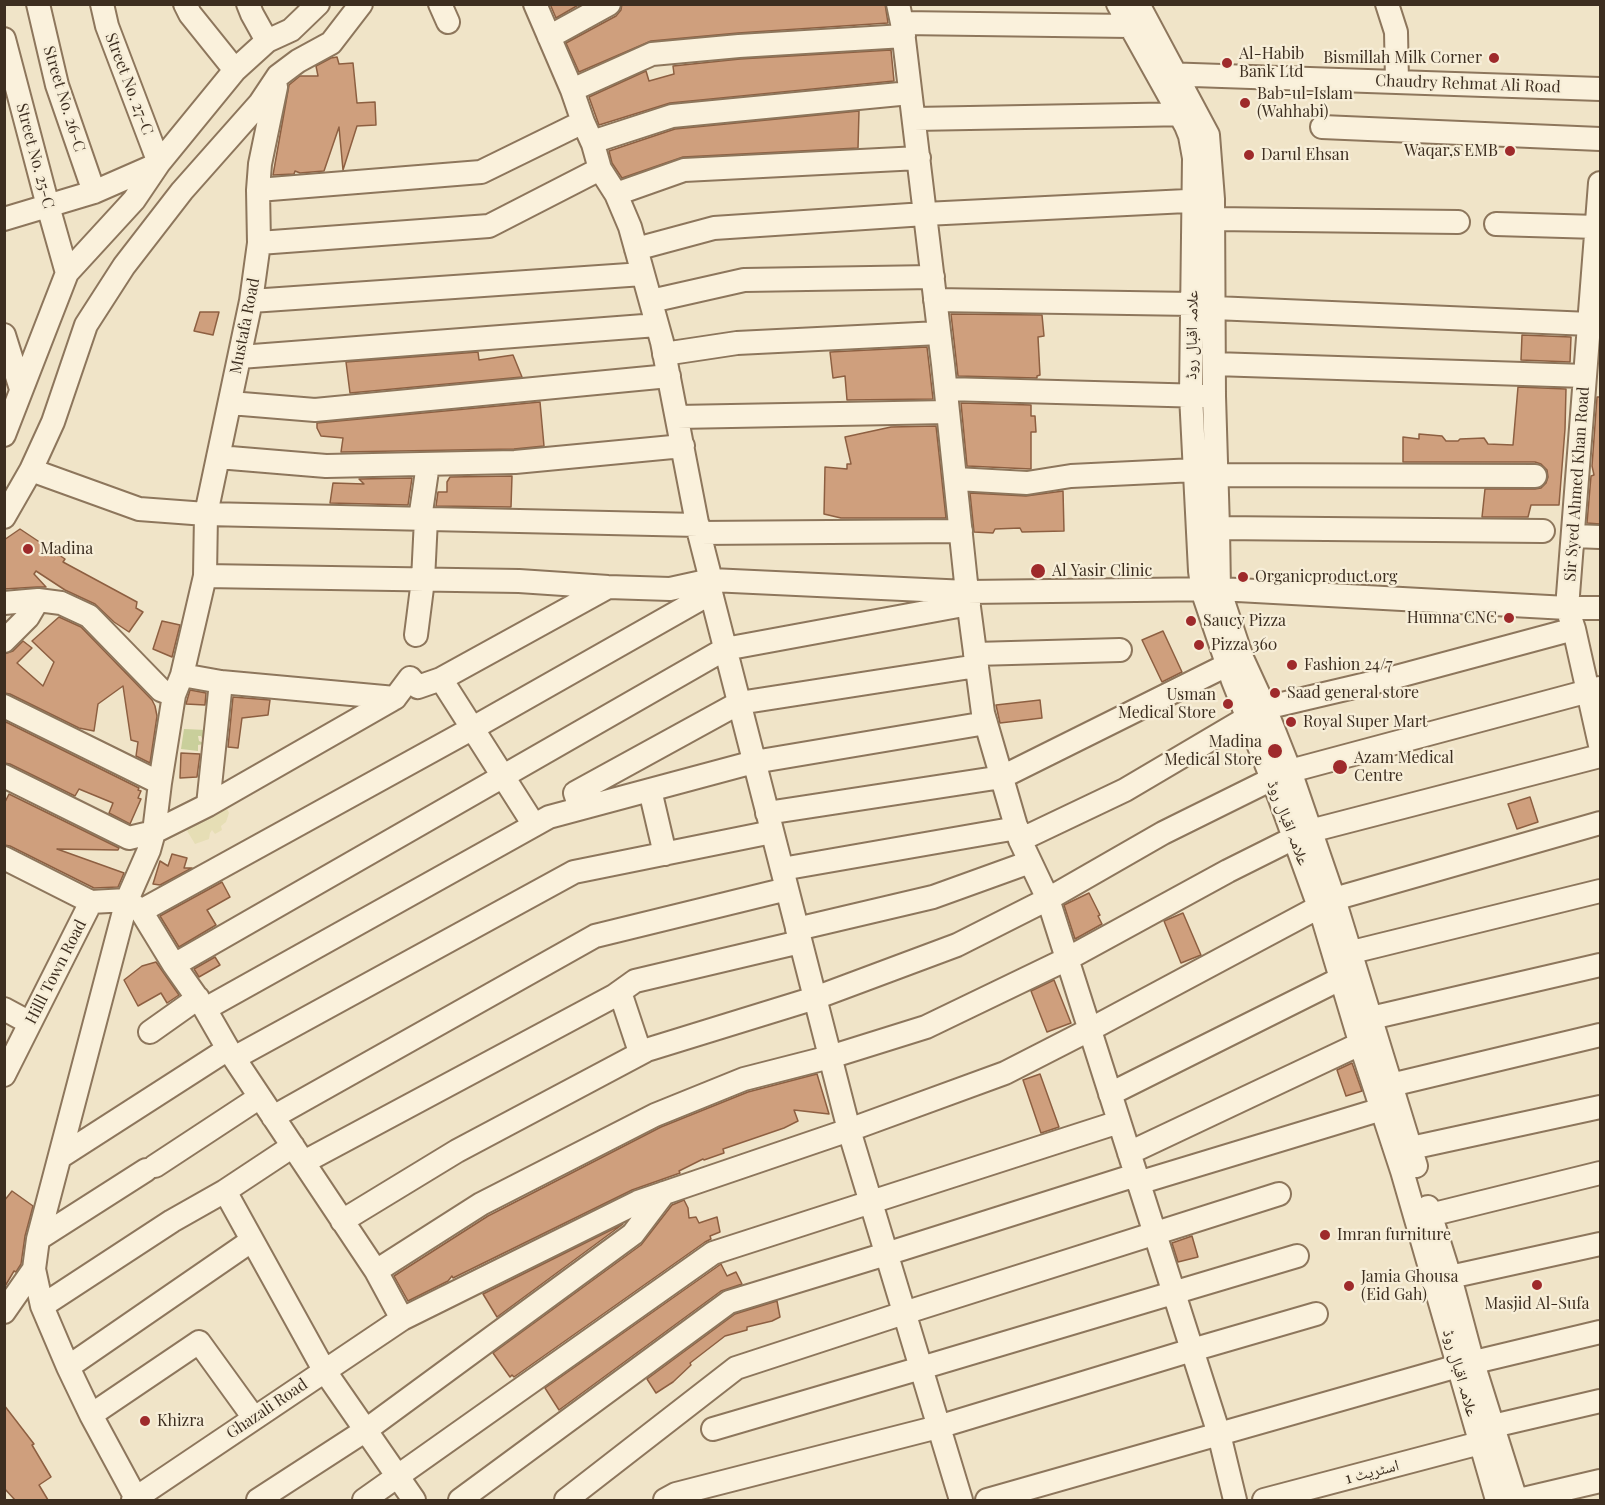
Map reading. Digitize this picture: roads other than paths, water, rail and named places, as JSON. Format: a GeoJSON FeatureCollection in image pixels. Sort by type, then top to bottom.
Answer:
{"type":"FeatureCollection","features":[{"type":"Feature","properties":{"kind":"street","name":"Street No. 26-C"},"geometry":{"type":"LineString","coordinates":[[38,4],[57,85],[94,192]]}},
{"type":"Feature","properties":{"kind":"street","name":"Street No. 27-C"},"geometry":{"type":"LineString","coordinates":[[102,4],[106,26],[159,163]]}},
{"type":"Feature","properties":{"kind":"street"},"geometry":{"type":"LineString","coordinates":[[184,4],[235,70]]}},
{"type":"Feature","properties":{"kind":"street"},"geometry":{"type":"LineString","coordinates":[[248,4],[267,41]]}},
{"type":"Feature","properties":{"kind":"street"},"geometry":{"type":"LineString","coordinates":[[4,517],[32,470],[53,422],[86,325],[124,266],[182,191],[260,103],[278,76],[298,61],[331,43],[361,4]]}},
{"type":"Feature","properties":{"kind":"street"},"geometry":{"type":"LineString","coordinates":[[535,4],[572,90],[600,169],[616,194],[630,227],[669,376],[725,649],[830,1057],[870,1202],[961,1500]]}},
{"type":"Feature","properties":{"kind":"street"},"geometry":{"type":"LineString","coordinates":[[549,37],[609,4]]}},
{"type":"Feature","properties":{"kind":"street","name":"علامہ اقبال روڈ"},"geometry":{"type":"LineString","coordinates":[[1118,4],[1139,18],[1188,114],[1208,135],[1204,306],[1191,395],[1218,528],[1210,588],[1205,602],[1227,665],[1256,713]]}},
{"type":"Feature","properties":{"kind":"street"},"geometry":{"type":"LineString","coordinates":[[1387,4],[1396,32],[1397,82]]}},
{"type":"Feature","properties":{"kind":"street"},"geometry":{"type":"LineString","coordinates":[[4,435],[68,273],[134,200],[159,163],[235,70],[267,41],[291,30],[317,5]]}},
{"type":"Feature","properties":{"kind":"street"},"geometry":{"type":"LineString","coordinates":[[572,90],[652,54],[740,46],[901,21],[1139,18]]}},
{"type":"Feature","properties":{"kind":"street"},"geometry":{"type":"LineString","coordinates":[[901,21],[933,277],[982,713],[1018,834],[1048,899],[1219,1434],[1235,1500]]}},
{"type":"Feature","properties":{"kind":"street","name":"Street No. 25-C"},"geometry":{"type":"LineString","coordinates":[[4,39],[68,273]]}},
{"type":"Feature","properties":{"kind":"street","name":"Chaudry Rehmat Ali Road"},"geometry":{"type":"LineString","coordinates":[[1166,74],[1600,89]]}},
{"type":"Feature","properties":{"kind":"street","name":"Mustafa Road"},"geometry":{"type":"LineString","coordinates":[[34,1269],[38,1239],[60,1157],[140,906],[178,685],[205,576],[206,514],[251,301],[259,243],[260,164],[278,76]]}},
{"type":"Feature","properties":{"kind":"street"},"geometry":{"type":"LineString","coordinates":[[593,144],[598,140],[672,116],[910,93]]}},
{"type":"Feature","properties":{"kind":"street"},"geometry":{"type":"LineString","coordinates":[[914,119],[1188,114]]}},
{"type":"Feature","properties":{"kind":"street"},"geometry":{"type":"LineString","coordinates":[[258,190],[481,172],[583,122]]}},
{"type":"Feature","properties":{"kind":"street"},"geometry":{"type":"LineString","coordinates":[[1322,127],[1600,139]]}},
{"type":"Feature","properties":{"kind":"street"},"geometry":{"type":"LineString","coordinates":[[616,194],[684,170],[919,158]]}},
{"type":"Feature","properties":{"kind":"street"},"geometry":{"type":"LineString","coordinates":[[4,219],[94,192],[159,163]]}},
{"type":"Feature","properties":{"kind":"street"},"geometry":{"type":"LineString","coordinates":[[259,243],[489,226],[600,169]]}},
{"type":"Feature","properties":{"kind":"street","name":"Sir Syed Ahmed Khan Road"},"geometry":{"type":"LineString","coordinates":[[1600,183],[1594,313],[1586,376],[1573,536],[1570,619],[1594,689],[1600,745]]}},
{"type":"Feature","properties":{"kind":"street"},"geometry":{"type":"LineString","coordinates":[[636,249],[714,228],[925,214],[1207,206],[1458,222]]}},
{"type":"Feature","properties":{"kind":"street"},"geometry":{"type":"LineString","coordinates":[[1496,224],[1597,227]]}},
{"type":"Feature","properties":{"kind":"street"},"geometry":{"type":"LineString","coordinates":[[251,301],[643,274]]}},
{"type":"Feature","properties":{"kind":"street"},"geometry":{"type":"LineString","coordinates":[[651,301],[744,280],[933,277]]}},
{"type":"Feature","properties":{"kind":"street"},"geometry":{"type":"LineString","coordinates":[[935,300],[1594,313]]}},
{"type":"Feature","properties":{"kind":"street","name":"علامہ اقبال روڈ"},"geometry":{"type":"LineString","coordinates":[[1204,306],[1214,364],[1214,396],[1206,473],[1210,588],[1242,658],[1256,713],[1327,903],[1352,952],[1356,972],[1450,1277],[1466,1364]]}},
{"type":"Feature","properties":{"kind":"street"},"geometry":{"type":"LineString","coordinates":[[240,357],[657,325]]}},
{"type":"Feature","properties":{"kind":"street"},"geometry":{"type":"LineString","coordinates":[[664,354],[737,343],[939,333]]}},
{"type":"Feature","properties":{"kind":"street"},"geometry":{"type":"LineString","coordinates":[[4,335],[21,390]]}},
{"type":"Feature","properties":{"kind":"street"},"geometry":{"type":"LineString","coordinates":[[1214,364],[1586,376]]}},
{"type":"Feature","properties":{"kind":"street"},"geometry":{"type":"LineString","coordinates":[[230,403],[315,410],[669,376]]}},
{"type":"Feature","properties":{"kind":"street"},"geometry":{"type":"LineString","coordinates":[[946,389],[1214,396]]}},
{"type":"Feature","properties":{"kind":"street"},"geometry":{"type":"LineString","coordinates":[[677,417],[948,412]]}},
{"type":"Feature","properties":{"kind":"street"},"geometry":{"type":"LineString","coordinates":[[218,457],[326,466],[515,462],[683,446]]}},
{"type":"Feature","properties":{"kind":"street"},"geometry":{"type":"LineString","coordinates":[[416,635],[423,580],[423,519],[428,464]]}},
{"type":"Feature","properties":{"kind":"street"},"geometry":{"type":"LineString","coordinates":[[32,470],[139,509],[206,514],[699,529],[961,531]]}},
{"type":"Feature","properties":{"kind":"street"},"geometry":{"type":"LineString","coordinates":[[956,480],[1027,483],[1071,476],[1206,473],[1535,476]]}},
{"type":"Feature","properties":{"kind":"street"},"geometry":{"type":"LineString","coordinates":[[1218,528],[1543,531]]}},
{"type":"Feature","properties":{"kind":"street"},"geometry":{"type":"LineString","coordinates":[[1573,536],[1600,537]]}},
{"type":"Feature","properties":{"kind":"street"},"geometry":{"type":"LineString","coordinates":[[205,576],[519,581],[608,587],[670,589],[711,587],[968,598],[1210,588],[1570,619]]}},
{"type":"Feature","properties":{"kind":"street"},"geometry":{"type":"LineString","coordinates":[[4,776],[129,838],[154,832],[208,805],[395,698],[410,678],[418,687],[441,679],[608,587]]}},
{"type":"Feature","properties":{"kind":"street"},"geometry":{"type":"LineString","coordinates":[[140,906],[473,728],[711,587]]}},
{"type":"Feature","properties":{"kind":"street"},"geometry":{"type":"LineString","coordinates":[[174,965],[725,649],[968,598]]}},
{"type":"Feature","properties":{"kind":"street"},"geometry":{"type":"LineString","coordinates":[[4,641],[28,617],[38,600]]}},
{"type":"Feature","properties":{"kind":"street"},"geometry":{"type":"LineString","coordinates":[[4,603],[38,600],[61,603],[89,616],[161,690],[178,685],[221,682],[395,698]]}},
{"type":"Feature","properties":{"kind":"street"},"geometry":{"type":"LineString","coordinates":[[273,1117],[595,936],[784,879],[1018,834],[1125,790],[1256,713],[1388,679],[1600,608]]}},
{"type":"Feature","properties":{"kind":"street"},"geometry":{"type":"LineString","coordinates":[[580,808],[576,793],[739,703],[976,660],[1120,650]]}},
{"type":"Feature","properties":{"kind":"street"},"geometry":{"type":"LineString","coordinates":[[60,1157],[231,1054],[574,872],[665,854],[770,823],[1002,777],[1227,665]]}},
{"type":"Feature","properties":{"kind":"street"},"geometry":{"type":"LineString","coordinates":[[441,679],[534,825]]}},
{"type":"Feature","properties":{"kind":"street"},"geometry":{"type":"LineString","coordinates":[[208,805],[221,682]]}},
{"type":"Feature","properties":{"kind":"street"},"geometry":{"type":"LineString","coordinates":[[342,1221],[457,1150],[645,1051],[815,998],[957,945],[1048,899],[1163,832],[1281,775],[1594,689]]}},
{"type":"Feature","properties":{"kind":"street"},"geometry":{"type":"LineString","coordinates":[[4,706],[160,783]]}},
{"type":"Feature","properties":{"kind":"street"},"geometry":{"type":"LineString","coordinates":[[150,1032],[549,817],[754,762],[986,723]]}},
{"type":"Feature","properties":{"kind":"street"},"geometry":{"type":"LineString","coordinates":[[375,1271],[481,1204],[655,1116],[744,1079],[830,1057],[926,1027],[1067,959],[1228,871],[1302,834],[1600,756]]}},
{"type":"Feature","properties":{"kind":"street"},"geometry":{"type":"LineString","coordinates":[[650,790],[665,854]]}},
{"type":"Feature","properties":{"kind":"street","name":"Ghazali Road"},"geometry":{"type":"LineString","coordinates":[[135,1500],[402,1319],[638,1202],[849,1130],[1005,1073],[1327,903],[1600,823]]}},
{"type":"Feature","properties":{"kind":"street"},"geometry":{"type":"LineString","coordinates":[[140,906],[287,831]]}},
{"type":"Feature","properties":{"kind":"street"},"geometry":{"type":"LineString","coordinates":[[4,858],[91,902]]}},
{"type":"Feature","properties":{"kind":"street"},"geometry":{"type":"LineString","coordinates":[[42,1306],[172,1221],[225,1191],[620,992],[635,981],[933,897],[1030,862]]}},
{"type":"Feature","properties":{"kind":"street"},"geometry":{"type":"LineString","coordinates":[[1352,952],[1600,891]]}},
{"type":"Feature","properties":{"kind":"street","name":"Hilll Town Road"},"geometry":{"type":"LineString","coordinates":[[4,1075],[91,902],[140,906]]}},
{"type":"Feature","properties":{"kind":"street","name":"علامہ اقبال روڈ"},"geometry":{"type":"LineString","coordinates":[[1327,903],[1342,978],[1382,1109],[1466,1364],[1486,1435],[1497,1500]]}},
{"type":"Feature","properties":{"kind":"street"},"geometry":{"type":"LineString","coordinates":[[140,906],[174,965],[202,1004],[231,1054],[375,1271],[402,1319]]}},
{"type":"Feature","properties":{"kind":"street"},"geometry":{"type":"LineString","coordinates":[[1371,1018],[1600,965]]}},
{"type":"Feature","properties":{"kind":"street"},"geometry":{"type":"LineString","coordinates":[[1110,1094],[1342,978]]}},
{"type":"Feature","properties":{"kind":"street"},"geometry":{"type":"LineString","coordinates":[[620,992],[640,1052],[645,1051]]}},
{"type":"Feature","properties":{"kind":"street"},"geometry":{"type":"LineString","coordinates":[[4,1009],[30,1023]]}},
{"type":"Feature","properties":{"kind":"street"},"geometry":{"type":"LineString","coordinates":[[1391,1085],[1600,1035]]}},
{"type":"Feature","properties":{"kind":"street"},"geometry":{"type":"LineString","coordinates":[[1129,1153],[1362,1043]]}},
{"type":"Feature","properties":{"kind":"street"},"geometry":{"type":"LineString","coordinates":[[38,1239],[260,1097]]}},
{"type":"Feature","properties":{"kind":"street"},"geometry":{"type":"LineString","coordinates":[[1411,1148],[1600,1107]]}},
{"type":"Feature","properties":{"kind":"street"},"geometry":{"type":"LineString","coordinates":[[460,1500],[729,1302],[1137,1179],[1382,1109]]}},
{"type":"Feature","properties":{"kind":"street"},"geometry":{"type":"LineString","coordinates":[[364,1500],[713,1253],[1119,1122]]}},
{"type":"Feature","properties":{"kind":"street"},"geometry":{"type":"LineString","coordinates":[[1430,1215],[1600,1173]]}},
{"type":"Feature","properties":{"kind":"street"},"geometry":{"type":"LineString","coordinates":[[225,1191],[324,1370],[414,1500]]}},
{"type":"Feature","properties":{"kind":"street"},"geometry":{"type":"LineString","coordinates":[[258,1500],[366,1430],[633,1234],[664,1193]]}},
{"type":"Feature","properties":{"kind":"street"},"geometry":{"type":"LineString","coordinates":[[578,1497],[736,1368],[1279,1194]]}},
{"type":"Feature","properties":{"kind":"street"},"geometry":{"type":"LineString","coordinates":[[68,1367],[251,1241]]}},
{"type":"Feature","properties":{"kind":"street"},"geometry":{"type":"LineString","coordinates":[[1450,1277],[1600,1244]]}},
{"type":"Feature","properties":{"kind":"street"},"geometry":{"type":"LineString","coordinates":[[713,1428],[1297,1256]]}},
{"type":"Feature","properties":{"kind":"street"},"geometry":{"type":"LineString","coordinates":[[34,1269],[42,1306],[68,1367],[135,1500]]}},
{"type":"Feature","properties":{"kind":"street"},"geometry":{"type":"LineString","coordinates":[[4,1312],[34,1269]]}},
{"type":"Feature","properties":{"kind":"street"},"geometry":{"type":"LineString","coordinates":[[664,1500],[676,1494],[938,1427],[1317,1314]]}},
{"type":"Feature","properties":{"kind":"street"},"geometry":{"type":"LineString","coordinates":[[987,1500],[1466,1364],[1600,1332]]}},
{"type":"Feature","properties":{"kind":"street"},"geometry":{"type":"LineString","coordinates":[[91,1415],[199,1342],[254,1418]]}},
{"type":"Feature","properties":{"kind":"street","name":"اسٹریٹ 1"},"geometry":{"type":"LineString","coordinates":[[1264,1500],[1600,1401]]}},
{"type":"Feature","properties":{"kind":"street","name":"علامہ اقبال روڈ"},"geometry":{"type":"LineString","coordinates":[[1486,1435],[1517,1500]]}},
{"type":"Feature","properties":{"kind":"street"},"geometry":{"type":"LineString","coordinates":[[1517,1500],[1600,1481]]}},
{"type":"Feature","properties":{"kind":"place","name":"Bismillah Milk Corner"},"geometry":{"type":"Point","coordinates":[1494,58]}},
{"type":"Feature","properties":{"kind":"place","name":"Al-Habib Bank Ltd"},"geometry":{"type":"Point","coordinates":[1227,63]}},
{"type":"Feature","properties":{"kind":"place","name":"Bab-ul-Islam (Wahhabi)"},"geometry":{"type":"Point","coordinates":[1245,103]}},
{"type":"Feature","properties":{"kind":"place","name":"Waqar,s EMB"},"geometry":{"type":"Point","coordinates":[1510,151]}},
{"type":"Feature","properties":{"kind":"place","name":"Darul Ehsan"},"geometry":{"type":"Point","coordinates":[1249,155]}},
{"type":"Feature","properties":{"kind":"place","name":"Madina"},"geometry":{"type":"Point","coordinates":[28,549]}},
{"type":"Feature","properties":{"kind":"place","name":"Al Yasir Clinic"},"geometry":{"type":"Point","coordinates":[1038,571]}},
{"type":"Feature","properties":{"kind":"place","name":"Organicproduct.org"},"geometry":{"type":"Point","coordinates":[1243,577]}},
{"type":"Feature","properties":{"kind":"place","name":"Humna CNC"},"geometry":{"type":"Point","coordinates":[1509,618]}},
{"type":"Feature","properties":{"kind":"place","name":"Saucy Pizza"},"geometry":{"type":"Point","coordinates":[1191,621]}},
{"type":"Feature","properties":{"kind":"place","name":"Pizza 360"},"geometry":{"type":"Point","coordinates":[1199,645]}},
{"type":"Feature","properties":{"kind":"place","name":"Fashion 24/7"},"geometry":{"type":"Point","coordinates":[1292,665]}},
{"type":"Feature","properties":{"kind":"place","name":"Saad general store"},"geometry":{"type":"Point","coordinates":[1275,693]}},
{"type":"Feature","properties":{"kind":"place","name":"Usman Medical Store"},"geometry":{"type":"Point","coordinates":[1228,704]}},
{"type":"Feature","properties":{"kind":"place","name":"Royal Super Mart"},"geometry":{"type":"Point","coordinates":[1291,722]}},
{"type":"Feature","properties":{"kind":"place","name":"Madina Medical Store"},"geometry":{"type":"Point","coordinates":[1275,751]}},
{"type":"Feature","properties":{"kind":"place","name":"Azam Medical Centre"},"geometry":{"type":"Point","coordinates":[1340,767]}},
{"type":"Feature","properties":{"kind":"place","name":"Imran furniture"},"geometry":{"type":"Point","coordinates":[1325,1235]}},
{"type":"Feature","properties":{"kind":"place","name":"Masjid Al-Sufa"},"geometry":{"type":"Point","coordinates":[1537,1285]}},
{"type":"Feature","properties":{"kind":"place","name":"Jamia Ghousa (Eid Gah)"},"geometry":{"type":"Point","coordinates":[1349,1286]}},
{"type":"Feature","properties":{"kind":"place","name":"Khizra"},"geometry":{"type":"Point","coordinates":[145,1421]}}]}
